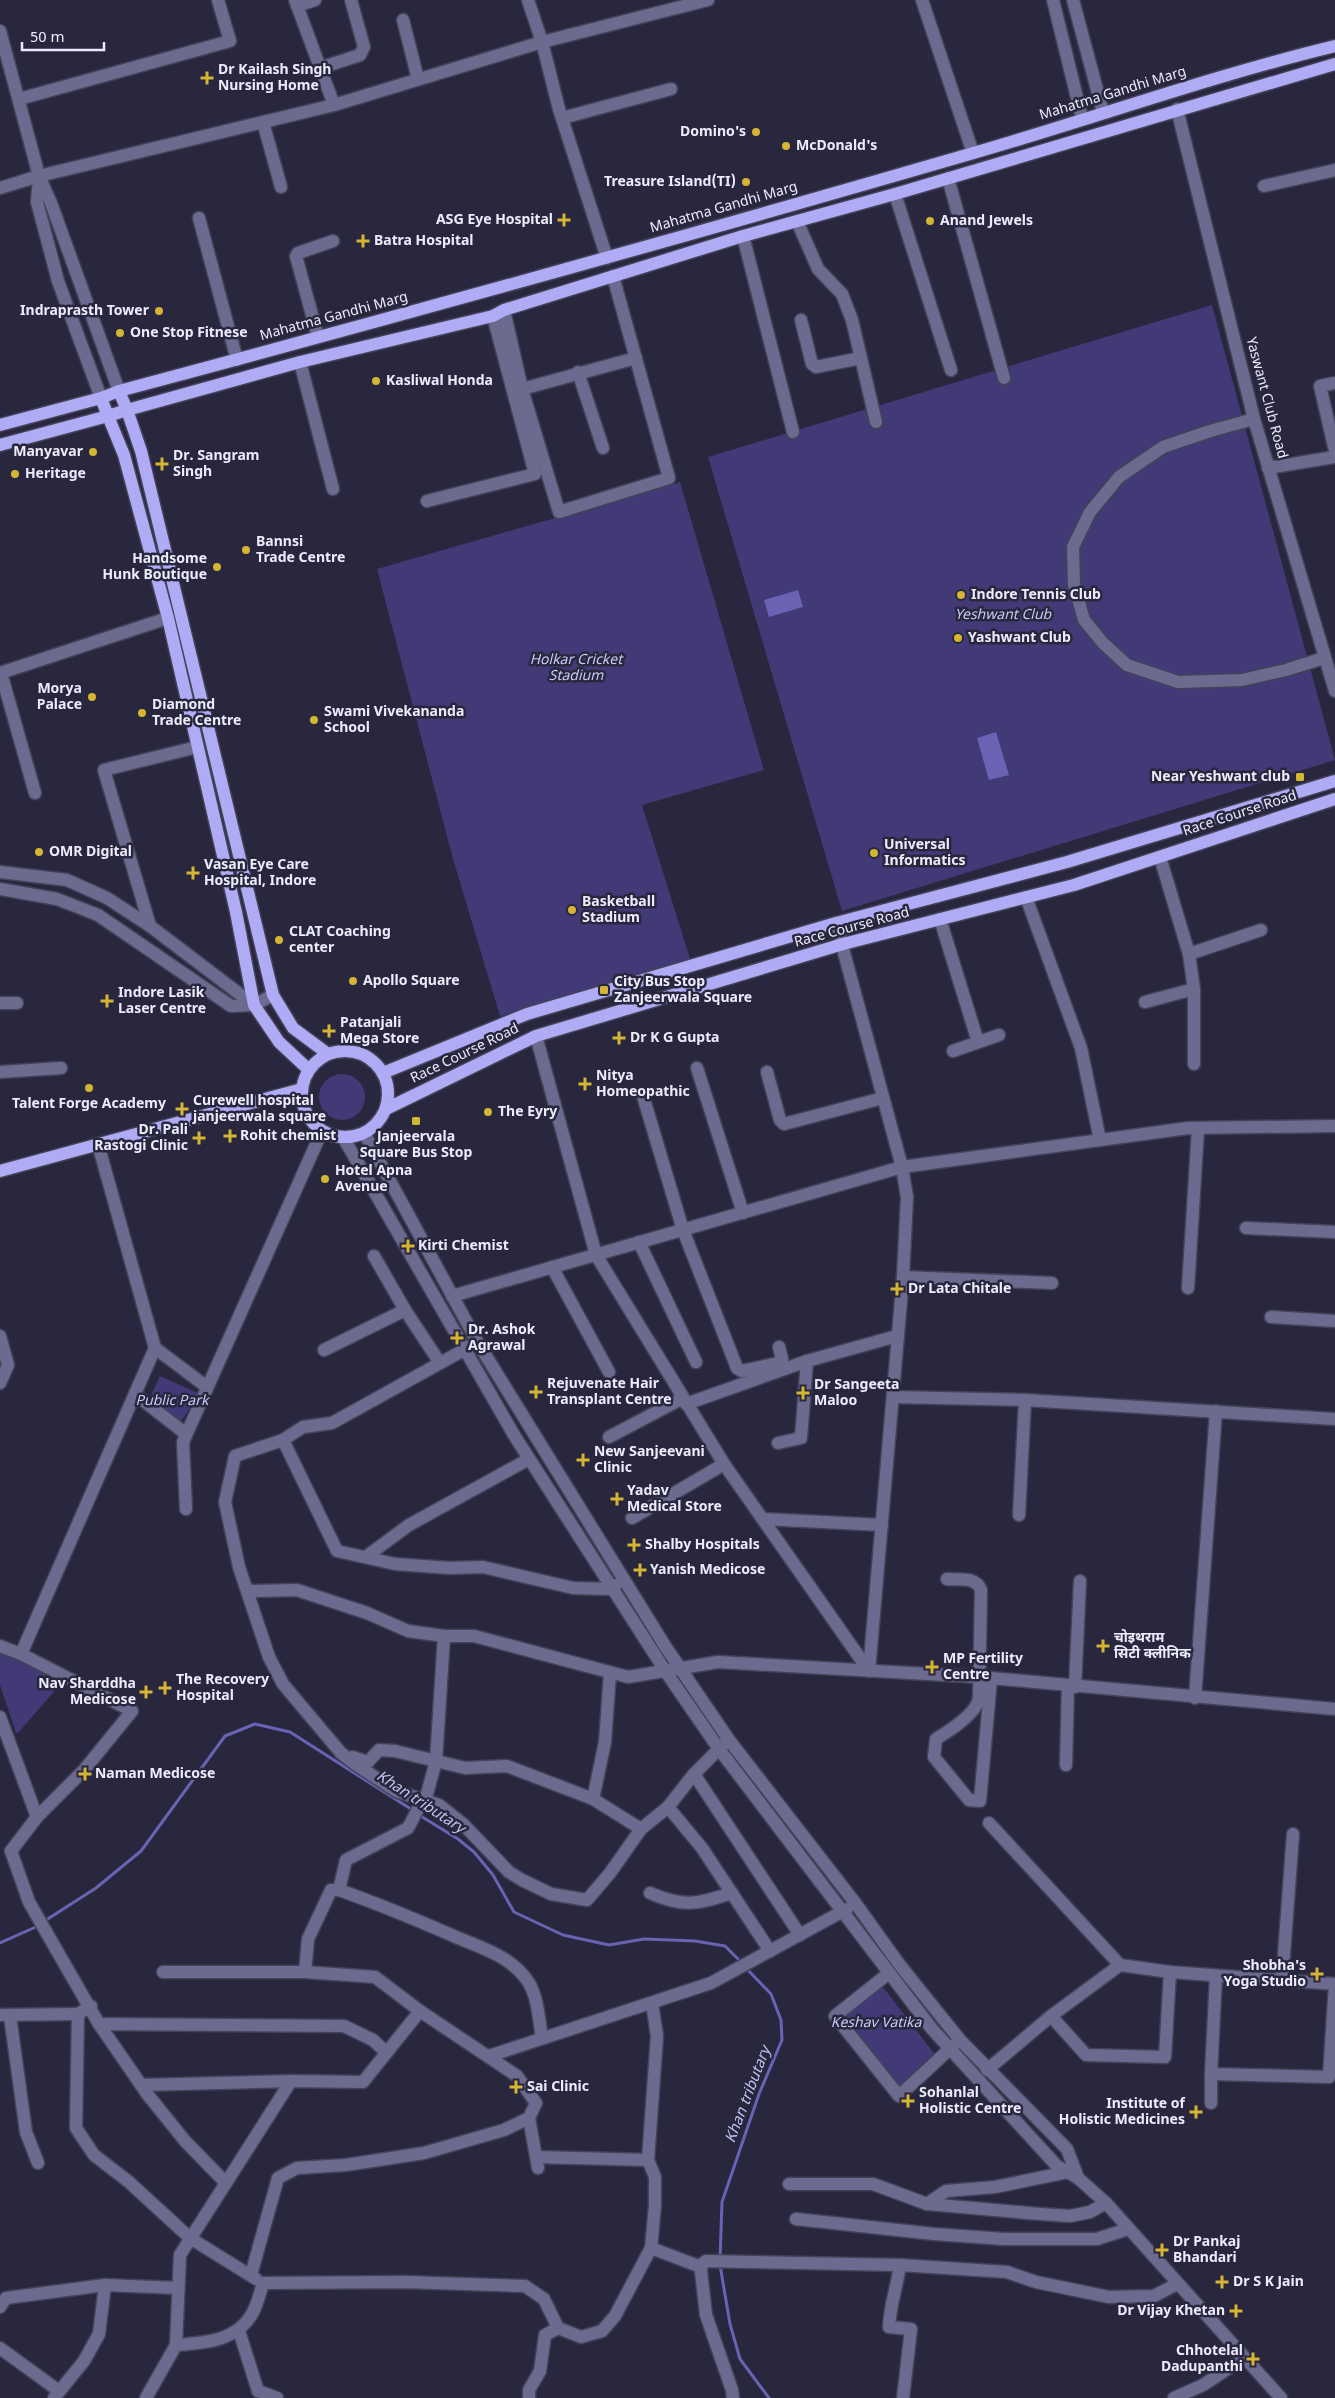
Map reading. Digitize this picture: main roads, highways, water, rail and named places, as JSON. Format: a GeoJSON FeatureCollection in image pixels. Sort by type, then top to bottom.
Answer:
{"type":"FeatureCollection","features":[{"type":"Feature","properties":{"kind":"main road","name":"Mahatma Gandhi Marg"},"geometry":{"type":"LineString","coordinates":[[101,398],[119,391],[607,258],[973,153],[1082,118],[1293,56],[1335,46]]}},
{"type":"Feature","properties":{"kind":"main road"},"geometry":{"type":"LineString","coordinates":[[0,445],[300,362],[498,313],[743,236],[895,194],[1177,109],[1335,64]]}},
{"type":"Feature","properties":{"kind":"main road"},"geometry":{"type":"LineString","coordinates":[[119,391],[140,452],[273,994],[293,1028],[328,1054]]}},
{"type":"Feature","properties":{"kind":"main road"},"geometry":{"type":"LineString","coordinates":[[0,424],[101,398],[124,456],[168,618],[236,912],[254,1005],[279,1042],[308,1070]]}},
{"type":"Feature","properties":{"kind":"main road","name":"Race Course Road"},"geometry":{"type":"LineString","coordinates":[[383,1073],[527,1014],[836,923],[1066,862],[1335,781]]}},
{"type":"Feature","properties":{"kind":"main road","name":"Race Course Road"},"geometry":{"type":"LineString","coordinates":[[386,1109],[536,1036],[843,944],[1074,885],[1335,799]]}},
{"type":"Feature","properties":{"kind":"main road"},"geometry":{"type":"LineString","coordinates":[[340,1051],[353,1052],[365,1056],[375,1063],[383,1073],[387,1085],[386,1109],[381,1119],[364,1133],[343,1138],[322,1131],[312,1123],[306,1113],[302,1101],[302,1089],[308,1070],[328,1054],[340,1051]]}},
{"type":"Feature","properties":{"kind":"main road"},"geometry":{"type":"LineString","coordinates":[[0,1171],[302,1089]]}},
{"type":"Feature","properties":{"kind":"waterway","name":"Khan tributary"},"geometry":{"type":"LineString","coordinates":[[43,1922],[96,1888],[141,1851],[225,1736],[255,1724],[290,1732],[414,1811]]}},
{"type":"Feature","properties":{"kind":"waterway","name":"Khan tributary"},"geometry":{"type":"LineString","coordinates":[[419,1815],[458,1839],[474,1852],[493,1875],[514,1912],[563,1935],[609,1945],[644,1939],[695,1941],[725,1946],[742,1963]]}},
{"type":"Feature","properties":{"kind":"waterway","name":"Khan tributary"},"geometry":{"type":"LineString","coordinates":[[0,1943],[38,1926]]}},
{"type":"Feature","properties":{"kind":"waterway","name":"Khan tributary"},"geometry":{"type":"LineString","coordinates":[[720,2259],[722,2202],[759,2094],[782,2040],[781,2020],[771,1994],[746,1968]]}},
{"type":"Feature","properties":{"kind":"waterway","name":"Khan tributary"},"geometry":{"type":"LineString","coordinates":[[720,2265],[730,2324],[740,2359],[769,2398]]}},
{"type":"Feature","properties":{"kind":"place","name":"Dr Kailash Singh Nursing Home"},"geometry":{"type":"Point","coordinates":[207,78]}},
{"type":"Feature","properties":{"kind":"place","name":"Domino's"},"geometry":{"type":"Point","coordinates":[756,132]}},
{"type":"Feature","properties":{"kind":"place","name":"McDonald's"},"geometry":{"type":"Point","coordinates":[786,146]}},
{"type":"Feature","properties":{"kind":"place","name":"Treasure Island(TI)"},"geometry":{"type":"Point","coordinates":[746,182]}},
{"type":"Feature","properties":{"kind":"place","name":"ASG Eye Hospital"},"geometry":{"type":"Point","coordinates":[564,220]}},
{"type":"Feature","properties":{"kind":"place","name":"Anand Jewels"},"geometry":{"type":"Point","coordinates":[930,221]}},
{"type":"Feature","properties":{"kind":"place","name":"Batra Hospital"},"geometry":{"type":"Point","coordinates":[363,241]}},
{"type":"Feature","properties":{"kind":"place","name":"Indraprasth Tower"},"geometry":{"type":"Point","coordinates":[159,311]}},
{"type":"Feature","properties":{"kind":"place","name":"One Stop Fitnese"},"geometry":{"type":"Point","coordinates":[120,333]}},
{"type":"Feature","properties":{"kind":"place","name":"Kasliwal Honda"},"geometry":{"type":"Point","coordinates":[376,381]}},
{"type":"Feature","properties":{"kind":"place","name":"Manyavar"},"geometry":{"type":"Point","coordinates":[93,452]}},
{"type":"Feature","properties":{"kind":"place","name":"Dr. Sangram Singh"},"geometry":{"type":"Point","coordinates":[162,464]}},
{"type":"Feature","properties":{"kind":"place","name":"Heritage"},"geometry":{"type":"Point","coordinates":[15,474]}},
{"type":"Feature","properties":{"kind":"place","name":"Bannsi Trade Centre"},"geometry":{"type":"Point","coordinates":[246,550]}},
{"type":"Feature","properties":{"kind":"place","name":"Handsome Hunk Boutique"},"geometry":{"type":"Point","coordinates":[217,567]}},
{"type":"Feature","properties":{"kind":"place","name":"Indore Tennis Club"},"geometry":{"type":"Point","coordinates":[961,595]}},
{"type":"Feature","properties":{"kind":"place","name":"Yashwant Club"},"geometry":{"type":"Point","coordinates":[958,638]}},
{"type":"Feature","properties":{"kind":"place","name":"Morya Palace"},"geometry":{"type":"Point","coordinates":[92,697]}},
{"type":"Feature","properties":{"kind":"place","name":"Diamond Trade Centre"},"geometry":{"type":"Point","coordinates":[142,713]}},
{"type":"Feature","properties":{"kind":"place","name":"Swami Vivekananda School"},"geometry":{"type":"Point","coordinates":[314,720]}},
{"type":"Feature","properties":{"kind":"place","name":"Near Yeshwant club"},"geometry":{"type":"Point","coordinates":[1300,777]}},
{"type":"Feature","properties":{"kind":"place","name":"OMR Digital"},"geometry":{"type":"Point","coordinates":[39,852]}},
{"type":"Feature","properties":{"kind":"place","name":"Universal Informatics"},"geometry":{"type":"Point","coordinates":[874,853]}},
{"type":"Feature","properties":{"kind":"place","name":"Vasan Eye Care Hospital, Indore"},"geometry":{"type":"Point","coordinates":[193,873]}},
{"type":"Feature","properties":{"kind":"place","name":"Basketball Stadium"},"geometry":{"type":"Point","coordinates":[572,910]}},
{"type":"Feature","properties":{"kind":"place","name":"CLAT Coaching center"},"geometry":{"type":"Point","coordinates":[279,940]}},
{"type":"Feature","properties":{"kind":"place","name":"Apollo Square"},"geometry":{"type":"Point","coordinates":[353,981]}},
{"type":"Feature","properties":{"kind":"place","name":"City Bus Stop Zanjeerwala Square"},"geometry":{"type":"Point","coordinates":[604,990]}},
{"type":"Feature","properties":{"kind":"place","name":"Indore Lasik Laser Centre"},"geometry":{"type":"Point","coordinates":[107,1001]}},
{"type":"Feature","properties":{"kind":"place","name":"Patanjali Mega Store"},"geometry":{"type":"Point","coordinates":[329,1031]}},
{"type":"Feature","properties":{"kind":"place","name":"Dr K G Gupta"},"geometry":{"type":"Point","coordinates":[619,1038]}},
{"type":"Feature","properties":{"kind":"place","name":"Nitya Homeopathic"},"geometry":{"type":"Point","coordinates":[585,1084]}},
{"type":"Feature","properties":{"kind":"place","name":"Talent Forge Academy"},"geometry":{"type":"Point","coordinates":[89,1088]}},
{"type":"Feature","properties":{"kind":"place","name":"Curewell hospital janjeerwala square"},"geometry":{"type":"Point","coordinates":[182,1109]}},
{"type":"Feature","properties":{"kind":"place","name":"The Eyry"},"geometry":{"type":"Point","coordinates":[488,1112]}},
{"type":"Feature","properties":{"kind":"place","name":"Janjeervala Square Bus Stop"},"geometry":{"type":"Point","coordinates":[416,1121]}},
{"type":"Feature","properties":{"kind":"place","name":"Rohit chemist"},"geometry":{"type":"Point","coordinates":[230,1136]}},
{"type":"Feature","properties":{"kind":"place","name":"Dr. Pali Rastogi Clinic"},"geometry":{"type":"Point","coordinates":[199,1138]}},
{"type":"Feature","properties":{"kind":"place","name":"Hotel Apna Avenue"},"geometry":{"type":"Point","coordinates":[325,1179]}},
{"type":"Feature","properties":{"kind":"place","name":"Kirti Chemist"},"geometry":{"type":"Point","coordinates":[408,1246]}},
{"type":"Feature","properties":{"kind":"place","name":"Dr Lata Chitale"},"geometry":{"type":"Point","coordinates":[897,1289]}},
{"type":"Feature","properties":{"kind":"place","name":"Dr. Ashok Agrawal"},"geometry":{"type":"Point","coordinates":[457,1338]}},
{"type":"Feature","properties":{"kind":"place","name":"Rejuvenate Hair Transplant Centre"},"geometry":{"type":"Point","coordinates":[536,1392]}},
{"type":"Feature","properties":{"kind":"place","name":"Dr Sangeeta Maloo"},"geometry":{"type":"Point","coordinates":[803,1393]}},
{"type":"Feature","properties":{"kind":"place","name":"New Sanjeevani Clinic"},"geometry":{"type":"Point","coordinates":[583,1460]}},
{"type":"Feature","properties":{"kind":"place","name":"Yadav Medical Store"},"geometry":{"type":"Point","coordinates":[617,1499]}},
{"type":"Feature","properties":{"kind":"place","name":"Shalby Hospitals"},"geometry":{"type":"Point","coordinates":[634,1545]}},
{"type":"Feature","properties":{"kind":"place","name":"Yanish Medicose"},"geometry":{"type":"Point","coordinates":[640,1570]}},
{"type":"Feature","properties":{"kind":"place","name":"चोइथराम सिटी क्लीनिक"},"geometry":{"type":"Point","coordinates":[1103,1646]}},
{"type":"Feature","properties":{"kind":"place","name":"MP Fertility Centre"},"geometry":{"type":"Point","coordinates":[932,1667]}},
{"type":"Feature","properties":{"kind":"place","name":"The Recovery Hospital"},"geometry":{"type":"Point","coordinates":[165,1688]}},
{"type":"Feature","properties":{"kind":"place","name":"Nav Sharddha Medicose"},"geometry":{"type":"Point","coordinates":[146,1692]}},
{"type":"Feature","properties":{"kind":"place","name":"Naman Medicose"},"geometry":{"type":"Point","coordinates":[85,1774]}},
{"type":"Feature","properties":{"kind":"place","name":"Shobha's Yoga Studio"},"geometry":{"type":"Point","coordinates":[1317,1974]}},
{"type":"Feature","properties":{"kind":"place","name":"Sai Clinic"},"geometry":{"type":"Point","coordinates":[516,2087]}},
{"type":"Feature","properties":{"kind":"place","name":"Sohanlal Holistic Centre"},"geometry":{"type":"Point","coordinates":[908,2101]}},
{"type":"Feature","properties":{"kind":"place","name":"Institute of Holistic Medicines"},"geometry":{"type":"Point","coordinates":[1196,2112]}},
{"type":"Feature","properties":{"kind":"place","name":"Dr Pankaj Bhandari"},"geometry":{"type":"Point","coordinates":[1162,2250]}},
{"type":"Feature","properties":{"kind":"place","name":"Dr S K Jain"},"geometry":{"type":"Point","coordinates":[1222,2282]}},
{"type":"Feature","properties":{"kind":"place","name":"Dr Vijay Khetan"},"geometry":{"type":"Point","coordinates":[1236,2311]}},
{"type":"Feature","properties":{"kind":"place","name":"Chhotelal Dadupanthi"},"geometry":{"type":"Point","coordinates":[1253,2359]}},
{"type":"Feature","properties":{"kind":"park label","name":"Yeshwant Club"},"geometry":{"type":"Point","coordinates":[1003,615]}},
{"type":"Feature","properties":{"kind":"park label","name":"Holkar Cricket Stadium"},"geometry":{"type":"Point","coordinates":[576,668]}},
{"type":"Feature","properties":{"kind":"park label","name":"Public Park"},"geometry":{"type":"Point","coordinates":[172,1401]}},
{"type":"Feature","properties":{"kind":"park label","name":"Keshav Vatika"},"geometry":{"type":"Point","coordinates":[876,2023]}}]}
